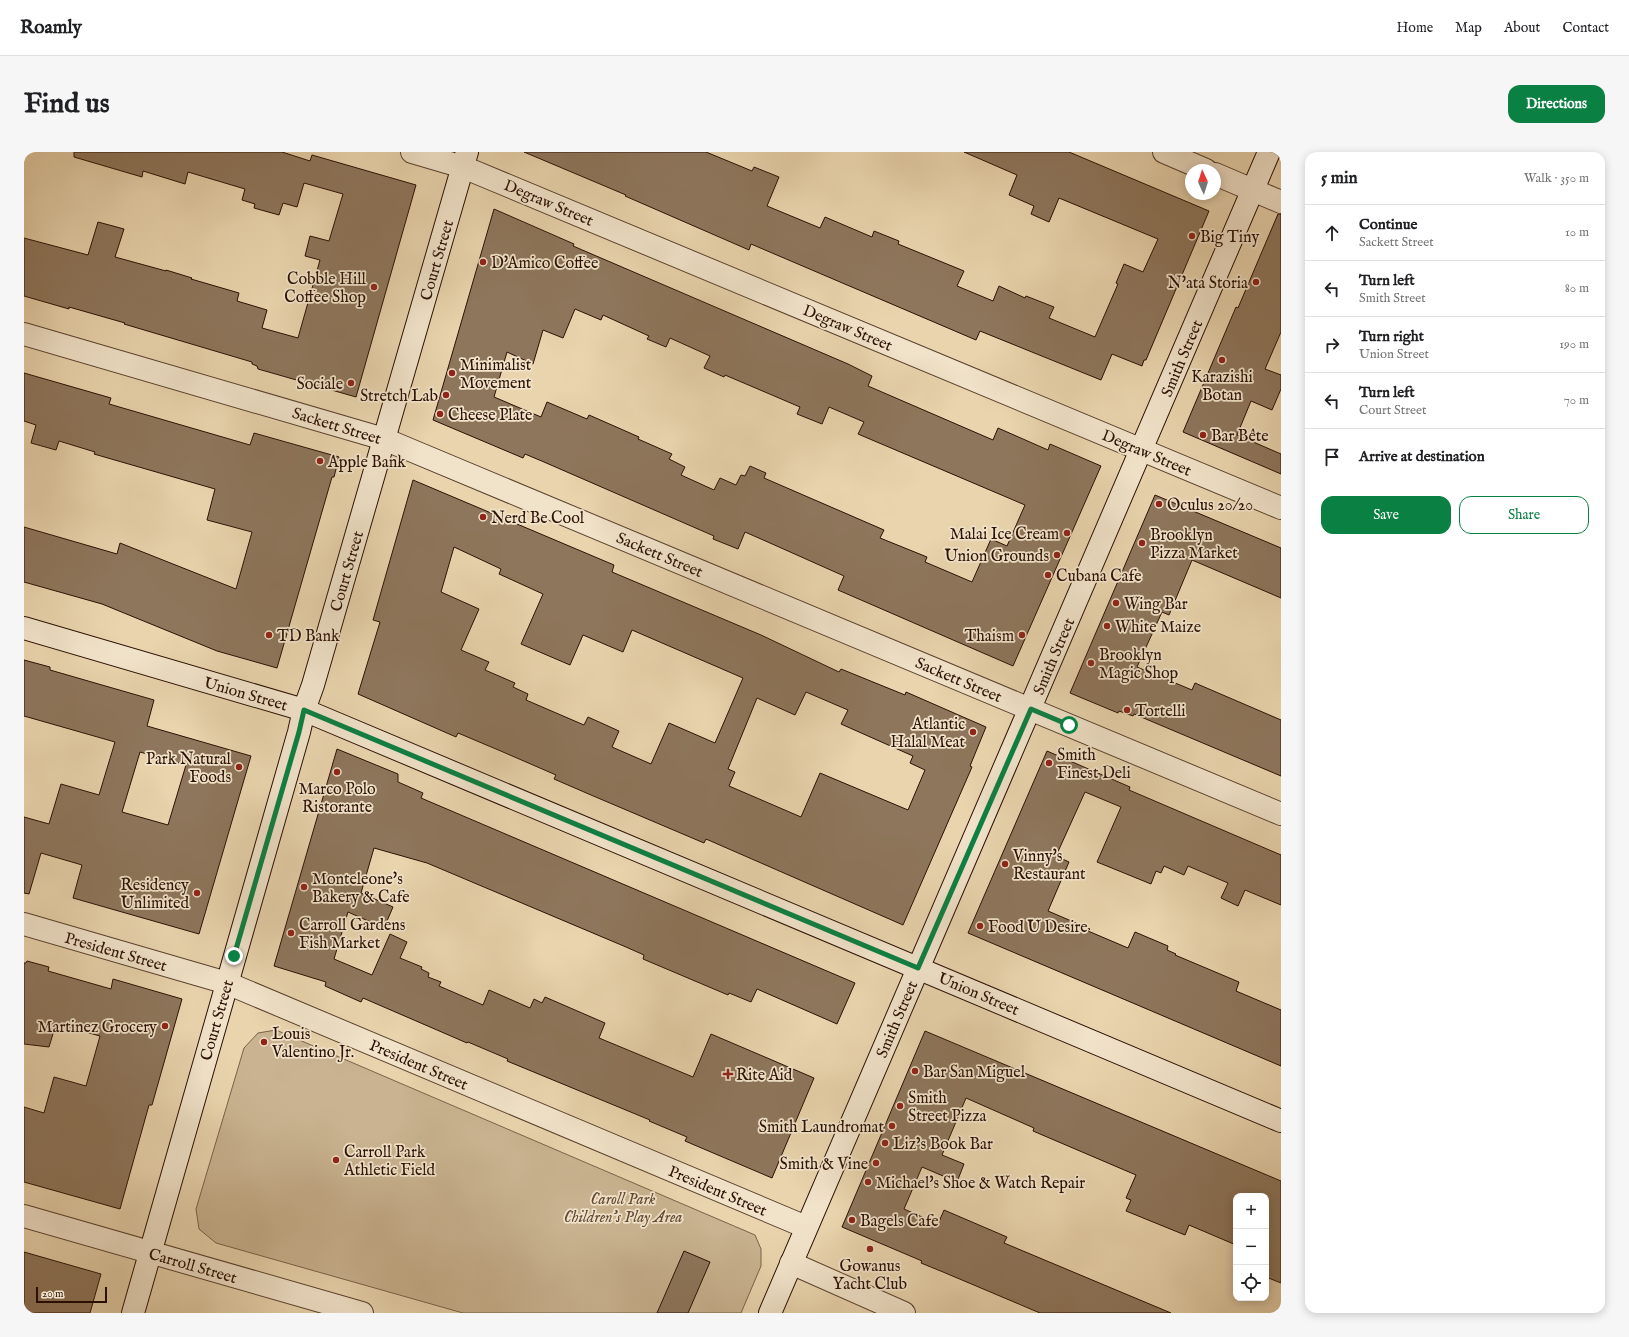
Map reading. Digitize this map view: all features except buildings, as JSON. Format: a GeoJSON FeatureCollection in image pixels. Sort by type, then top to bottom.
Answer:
{"type":"FeatureCollection","features":[{"type":"Feature","properties":{"kind":"street","name":"Degraw Street"},"geometry":{"type":"LineString","coordinates":[[412,152],[465,159],[1281,508]]}},
{"type":"Feature","properties":{"kind":"street"},"geometry":{"type":"LineString","coordinates":[[1164,152],[1192,164]]}},
{"type":"Feature","properties":{"kind":"street","name":"Smith Street"},"geometry":{"type":"LineString","coordinates":[[770,1313],[1031,709],[1269,152]]}},
{"type":"Feature","properties":{"kind":"street","name":"Court Street"},"geometry":{"type":"LineString","coordinates":[[133,1313],[304,710],[465,159]]}},
{"type":"Feature","properties":{"kind":"street"},"geometry":{"type":"LineString","coordinates":[[1221,177],[1281,202]]}},
{"type":"Feature","properties":{"kind":"street","name":"Sackett Street"},"geometry":{"type":"LineString","coordinates":[[24,334],[384,439],[1281,814]]}},
{"type":"Feature","properties":{"kind":"street","name":"Union Street"},"geometry":{"type":"LineString","coordinates":[[24,628],[304,710],[1281,1121]]}},
{"type":"Feature","properties":{"kind":"street","name":"President Street"},"geometry":{"type":"LineString","coordinates":[[24,924],[227,983],[806,1227]]}},
{"type":"Feature","properties":{"kind":"street","name":"Carroll Street"},"geometry":{"type":"LineString","coordinates":[[24,1216],[362,1313]]}},
{"type":"Feature","properties":{"kind":"street"},"geometry":{"type":"LineString","coordinates":[[791,1263],[904,1313]]}},
{"type":"Feature","properties":{"kind":"green space","name":"Caroll Park Children's Play Area"},"geometry":{"type":"Polygon","coordinates":[[[276,1030],[755,1235],[761,1249],[761,1266],[741,1313],[463,1313],[216,1243],[199,1229],[196,1209],[244,1048],[258,1033],[276,1030]]]}},
{"type":"Feature","properties":{"kind":"place","name":"Big Tiny"},"geometry":{"type":"Point","coordinates":[1192,236]}},
{"type":"Feature","properties":{"kind":"place","name":"D'Amico Coffee"},"geometry":{"type":"Point","coordinates":[483,262]}},
{"type":"Feature","properties":{"kind":"place","name":"N'ata Storia"},"geometry":{"type":"Point","coordinates":[1256,282]}},
{"type":"Feature","properties":{"kind":"place","name":"Cobble Hill Coffee Shop"},"geometry":{"type":"Point","coordinates":[374,287]}},
{"type":"Feature","properties":{"kind":"place","name":"Karazishi Botan"},"geometry":{"type":"Point","coordinates":[1222,360]}},
{"type":"Feature","properties":{"kind":"place","name":"Minimalist Movement"},"geometry":{"type":"Point","coordinates":[452,373]}},
{"type":"Feature","properties":{"kind":"place","name":"Sociale"},"geometry":{"type":"Point","coordinates":[351,383]}},
{"type":"Feature","properties":{"kind":"place","name":"Stretch Lab"},"geometry":{"type":"Point","coordinates":[446,395]}},
{"type":"Feature","properties":{"kind":"place","name":"Cheese Plate"},"geometry":{"type":"Point","coordinates":[440,414]}},
{"type":"Feature","properties":{"kind":"place","name":"Bar Bête"},"geometry":{"type":"Point","coordinates":[1203,435]}},
{"type":"Feature","properties":{"kind":"place","name":"Apple Bank"},"geometry":{"type":"Point","coordinates":[320,461]}},
{"type":"Feature","properties":{"kind":"place","name":"Oculus 20/20"},"geometry":{"type":"Point","coordinates":[1159,504]}},
{"type":"Feature","properties":{"kind":"place","name":"Nerd Be Cool"},"geometry":{"type":"Point","coordinates":[483,517]}},
{"type":"Feature","properties":{"kind":"place","name":"Malai Ice Cream"},"geometry":{"type":"Point","coordinates":[1067,533]}},
{"type":"Feature","properties":{"kind":"place","name":"Brooklyn Pizza Market"},"geometry":{"type":"Point","coordinates":[1142,543]}},
{"type":"Feature","properties":{"kind":"place","name":"Union Grounds"},"geometry":{"type":"Point","coordinates":[1057,555]}},
{"type":"Feature","properties":{"kind":"place","name":"Cubana Cafe"},"geometry":{"type":"Point","coordinates":[1048,575]}},
{"type":"Feature","properties":{"kind":"place","name":"Wing Bar"},"geometry":{"type":"Point","coordinates":[1116,603]}},
{"type":"Feature","properties":{"kind":"place","name":"White Maize"},"geometry":{"type":"Point","coordinates":[1107,626]}},
{"type":"Feature","properties":{"kind":"place","name":"TD Bank"},"geometry":{"type":"Point","coordinates":[269,635]}},
{"type":"Feature","properties":{"kind":"place","name":"Thaism"},"geometry":{"type":"Point","coordinates":[1022,635]}},
{"type":"Feature","properties":{"kind":"place","name":"Brooklyn Magic Shop"},"geometry":{"type":"Point","coordinates":[1091,663]}},
{"type":"Feature","properties":{"kind":"place","name":"Tortelli"},"geometry":{"type":"Point","coordinates":[1127,710]}},
{"type":"Feature","properties":{"kind":"place","name":"Atlantic Halal Meat"},"geometry":{"type":"Point","coordinates":[973,732]}},
{"type":"Feature","properties":{"kind":"place","name":"Smith Finest Deli"},"geometry":{"type":"Point","coordinates":[1049,763]}},
{"type":"Feature","properties":{"kind":"place","name":"Park Natural Foods"},"geometry":{"type":"Point","coordinates":[239,767]}},
{"type":"Feature","properties":{"kind":"place","name":"Marco Polo Ristorante"},"geometry":{"type":"Point","coordinates":[337,772]}},
{"type":"Feature","properties":{"kind":"place","name":"Vinny's Restaurant"},"geometry":{"type":"Point","coordinates":[1005,864]}},
{"type":"Feature","properties":{"kind":"place","name":"Monteleone's Bakery & Cafe"},"geometry":{"type":"Point","coordinates":[304,887]}},
{"type":"Feature","properties":{"kind":"place","name":"Residency Unlimited"},"geometry":{"type":"Point","coordinates":[197,893]}},
{"type":"Feature","properties":{"kind":"place","name":"Food U Desire"},"geometry":{"type":"Point","coordinates":[980,926]}},
{"type":"Feature","properties":{"kind":"place","name":"Carroll Gardens Fish Market"},"geometry":{"type":"Point","coordinates":[291,933]}},
{"type":"Feature","properties":{"kind":"place","name":"Martinez Grocery"},"geometry":{"type":"Point","coordinates":[165,1026]}},
{"type":"Feature","properties":{"kind":"place","name":"Louis Valentino Jr."},"geometry":{"type":"Point","coordinates":[264,1042]}},
{"type":"Feature","properties":{"kind":"place","name":"Bar San Miguel"},"geometry":{"type":"Point","coordinates":[915,1071]}},
{"type":"Feature","properties":{"kind":"place","name":"Rite Aid"},"geometry":{"type":"Point","coordinates":[728,1074]}},
{"type":"Feature","properties":{"kind":"place","name":"Smith Street Pizza"},"geometry":{"type":"Point","coordinates":[900,1106]}},
{"type":"Feature","properties":{"kind":"place","name":"Smith Laundromat"},"geometry":{"type":"Point","coordinates":[892,1126]}},
{"type":"Feature","properties":{"kind":"place","name":"Liz’s Book Bar"},"geometry":{"type":"Point","coordinates":[885,1143]}},
{"type":"Feature","properties":{"kind":"place","name":"Carroll Park Athletic Field"},"geometry":{"type":"Point","coordinates":[336,1160]}},
{"type":"Feature","properties":{"kind":"place","name":"Smith & Vine"},"geometry":{"type":"Point","coordinates":[876,1163]}},
{"type":"Feature","properties":{"kind":"place","name":"Michael's Shoe & Watch Repair"},"geometry":{"type":"Point","coordinates":[868,1182]}},
{"type":"Feature","properties":{"kind":"place","name":"Bagels Cafe"},"geometry":{"type":"Point","coordinates":[852,1220]}},
{"type":"Feature","properties":{"kind":"place","name":"Gowanus Yacht Club"},"geometry":{"type":"Point","coordinates":[870,1249]}},
{"type":"Feature","properties":{"kind":"route"},"geometry":{"type":"LineString","coordinates":[[234,956],[299,732],[304,710],[918,968],[1031,709],[1069,725]]}}]}
